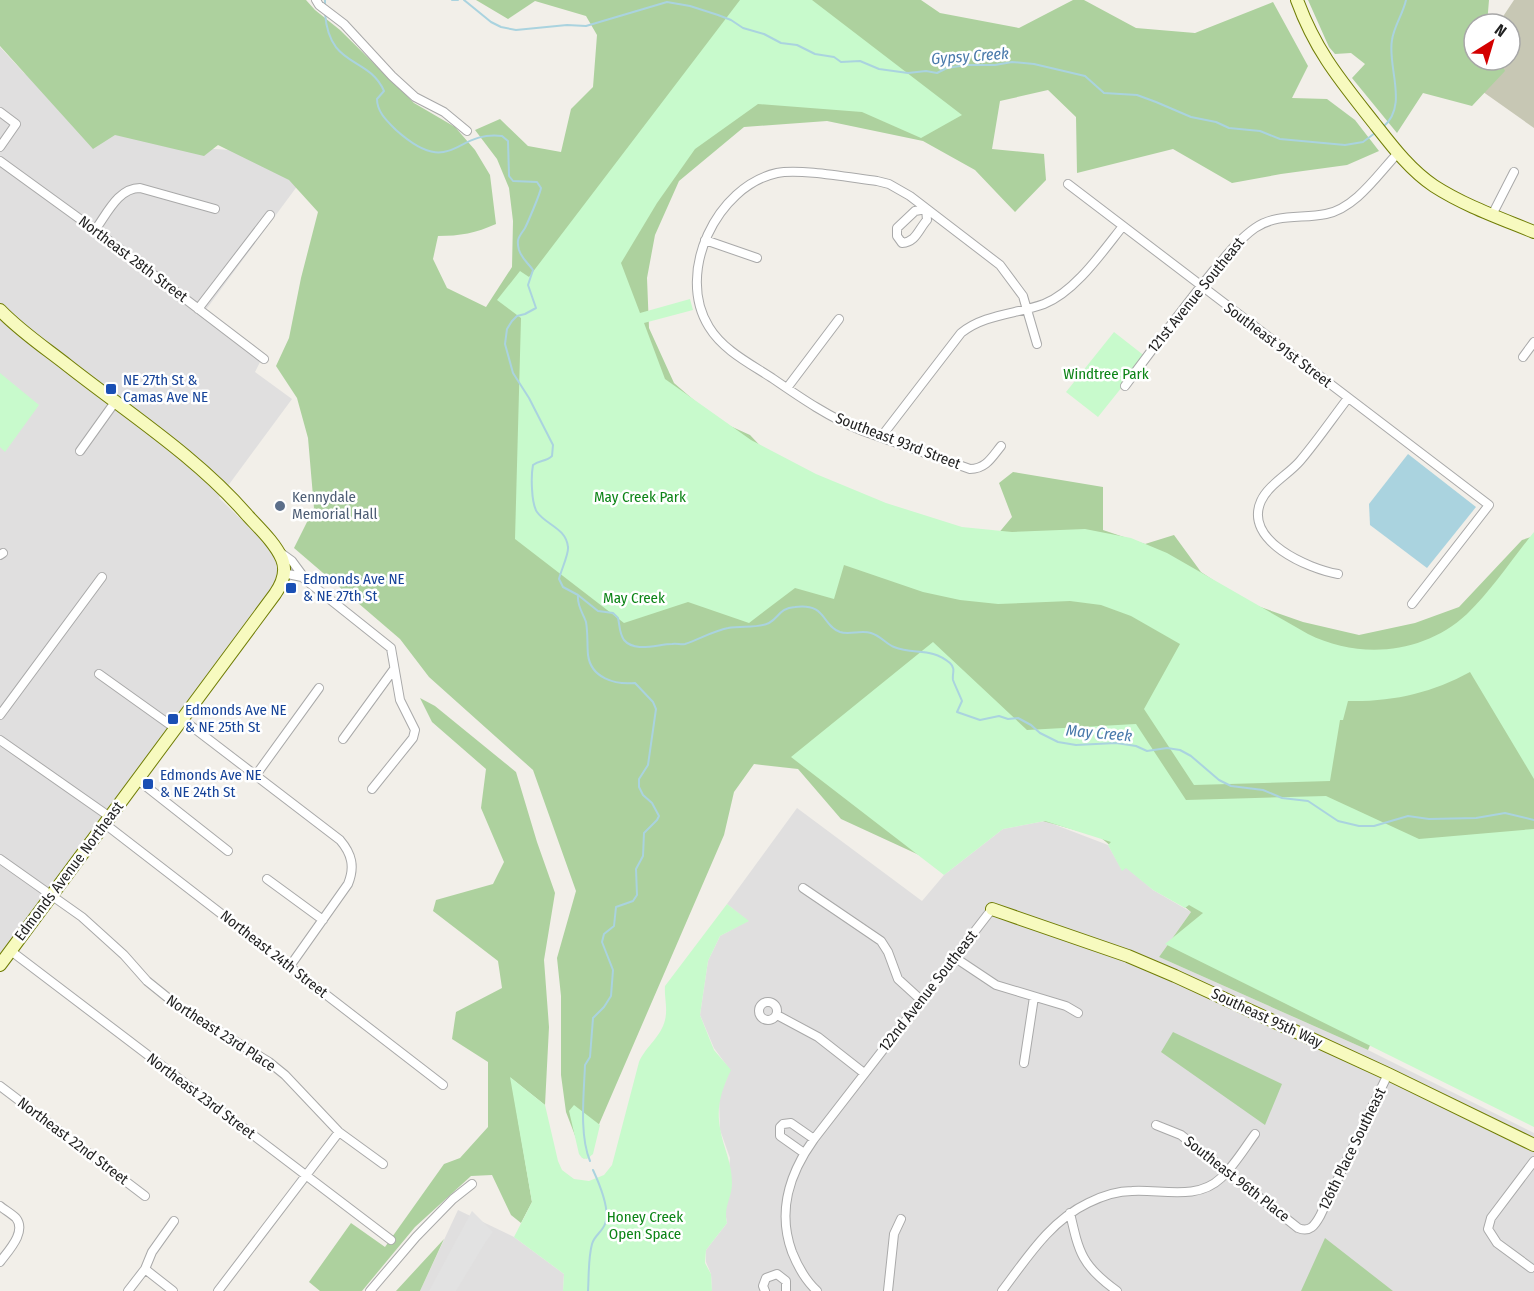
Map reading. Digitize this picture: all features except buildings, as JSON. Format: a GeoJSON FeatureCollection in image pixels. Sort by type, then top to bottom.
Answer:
{"type":"FeatureCollection","features":[{"type":"Feature","properties":{"kind":"street"},"geometry":{"type":"LineString","coordinates":[[1297,0],[1321,53],[1398,153],[1435,186],[1492,215],[1534,232]]}},
{"type":"Feature","properties":{"kind":"street"},"geometry":{"type":"LineString","coordinates":[[317,3],[339,21],[415,97],[444,112],[467,131]]}},
{"type":"Feature","properties":{"kind":"street"},"geometry":{"type":"LineString","coordinates":[[0,112],[16,124],[0,147]]}},
{"type":"Feature","properties":{"kind":"street","name":"121st Avenue Southeast"},"geometry":{"type":"LineString","coordinates":[[1125,386],[1201,286],[1238,243],[1256,227],[1275,219],[1327,214],[1338,210],[1363,191],[1398,153]]}},
{"type":"Feature","properties":{"kind":"street","name":"Northeast 28th Street"},"geometry":{"type":"LineString","coordinates":[[0,161],[95,230],[264,360]]}},
{"type":"Feature","properties":{"kind":"street"},"geometry":{"type":"LineString","coordinates":[[757,258],[705,240],[727,201],[756,180],[774,173],[794,172],[877,181],[898,189],[1000,265],[1017,286],[1037,344]]}},
{"type":"Feature","properties":{"kind":"street"},"geometry":{"type":"LineString","coordinates":[[1492,215],[1514,172]]}},
{"type":"Feature","properties":{"kind":"street","name":"Southeast 91st Street"},"geometry":{"type":"LineString","coordinates":[[1068,184],[1489,505],[1412,604]]}},
{"type":"Feature","properties":{"kind":"street"},"geometry":{"type":"LineString","coordinates":[[95,230],[122,193],[132,188],[140,188],[215,209]]}},
{"type":"Feature","properties":{"kind":"street"},"geometry":{"type":"LineString","coordinates":[[198,309],[270,215]]}},
{"type":"Feature","properties":{"kind":"street"},"geometry":{"type":"LineString","coordinates":[[881,437],[961,333],[977,323],[1044,304],[1068,288],[1093,263],[1123,226]]}},
{"type":"Feature","properties":{"kind":"street","name":"Southeast 93rd Street"},"geometry":{"type":"LineString","coordinates":[[705,240],[699,258],[698,302],[708,326],[727,348],[847,425],[970,469],[982,467],[1001,446]]}},
{"type":"Feature","properties":{"kind":"street"},"geometry":{"type":"LineString","coordinates":[[0,310],[24,332],[216,483],[273,547],[282,560],[283,573],[300,575],[391,648],[399,700],[415,730],[413,738],[372,789]]}},
{"type":"Feature","properties":{"kind":"street"},"geometry":{"type":"LineString","coordinates":[[787,388],[839,319]]}},
{"type":"Feature","properties":{"kind":"street"},"geometry":{"type":"LineString","coordinates":[[1523,357],[1534,342]]}},
{"type":"Feature","properties":{"kind":"street"},"geometry":{"type":"LineString","coordinates":[[1338,574],[1320,571],[1276,547],[1263,532],[1259,513],[1261,501],[1266,494],[1299,461],[1348,398]]}},
{"type":"Feature","properties":{"kind":"street"},"geometry":{"type":"LineString","coordinates":[[80,451],[115,402]]}},
{"type":"Feature","properties":{"kind":"street"},"geometry":{"type":"LineString","coordinates":[[273,547],[292,561],[307,581]]}},
{"type":"Feature","properties":{"kind":"street","name":"Edmonds Avenue Northeast"},"geometry":{"type":"LineString","coordinates":[[0,965],[275,594],[280,586],[283,573]]}},
{"type":"Feature","properties":{"kind":"street"},"geometry":{"type":"LineString","coordinates":[[0,715],[102,577]]}},
{"type":"Feature","properties":{"kind":"street"},"geometry":{"type":"LineString","coordinates":[[343,739],[394,669]]}},
{"type":"Feature","properties":{"kind":"street"},"geometry":{"type":"LineString","coordinates":[[99,674],[256,774],[345,846],[352,864],[348,884],[290,966]]}},
{"type":"Feature","properties":{"kind":"street"},"geometry":{"type":"LineString","coordinates":[[256,774],[319,688]]}},
{"type":"Feature","properties":{"kind":"street","name":"Northeast 24th Street"},"geometry":{"type":"LineString","coordinates":[[0,740],[108,820],[443,1085]]}},
{"type":"Feature","properties":{"kind":"street"},"geometry":{"type":"LineString","coordinates":[[138,780],[228,851]]}},
{"type":"Feature","properties":{"kind":"street","name":"Northeast 23rd Place"},"geometry":{"type":"LineString","coordinates":[[0,859],[105,936],[147,981],[171,1001],[269,1062],[285,1075],[339,1132],[383,1164]]}},
{"type":"Feature","properties":{"kind":"street"},"geometry":{"type":"LineString","coordinates":[[267,879],[323,920]]}},
{"type":"Feature","properties":{"kind":"street"},"geometry":{"type":"LineString","coordinates":[[803,888],[881,941],[888,952],[898,979],[921,1000]]}},
{"type":"Feature","properties":{"kind":"street","name":"122nd Avenue Southeast"},"geometry":{"type":"LineString","coordinates":[[818,1291],[801,1272],[790,1247],[785,1219],[790,1182],[813,1139],[992,909]]}},
{"type":"Feature","properties":{"kind":"street","name":"Southeast 95th Way"},"geometry":{"type":"LineString","coordinates":[[992,909],[1128,956],[1175,976],[1388,1074],[1534,1145]]}},
{"type":"Feature","properties":{"kind":"street","name":"Northeast 23rd Street"},"geometry":{"type":"LineString","coordinates":[[11,951],[391,1240]]}},
{"type":"Feature","properties":{"kind":"street"},"geometry":{"type":"LineString","coordinates":[[954,957],[996,985],[1071,1008],[1078,1013]]}},
{"type":"Feature","properties":{"kind":"street"},"geometry":{"type":"LineString","coordinates":[[1024,1063],[1034,997]]}},
{"type":"Feature","properties":{"kind":"street"},"geometry":{"type":"LineString","coordinates":[[777,1014],[818,1037],[864,1073]]}},
{"type":"Feature","properties":{"kind":"street","name":"126th Place Southeast"},"geometry":{"type":"LineString","coordinates":[[1316,1224],[1388,1074]]}},
{"type":"Feature","properties":{"kind":"street","name":"Northeast 22nd Street"},"geometry":{"type":"LineString","coordinates":[[0,1086],[145,1196]]}},
{"type":"Feature","properties":{"kind":"street"},"geometry":{"type":"LineString","coordinates":[[804,1154],[780,1136],[780,1127],[791,1123],[813,1139]]}},
{"type":"Feature","properties":{"kind":"street","name":"Southeast 96th Place"},"geometry":{"type":"LineString","coordinates":[[1156,1125],[1181,1135],[1298,1228],[1307,1229],[1316,1224]]}},
{"type":"Feature","properties":{"kind":"street"},"geometry":{"type":"LineString","coordinates":[[218,1291],[339,1132]]}},
{"type":"Feature","properties":{"kind":"street"},"geometry":{"type":"LineString","coordinates":[[1002,1291],[1047,1233],[1070,1213],[1098,1198],[1121,1192],[1134,1190],[1171,1193],[1203,1189],[1221,1179],[1255,1134]]}},
{"type":"Feature","properties":{"kind":"street"},"geometry":{"type":"LineString","coordinates":[[1531,1268],[1497,1244],[1489,1234],[1488,1228],[1491,1218],[1534,1161]]}},
{"type":"Feature","properties":{"kind":"street"},"geometry":{"type":"LineString","coordinates":[[370,1291],[453,1198],[472,1184]]}},
{"type":"Feature","properties":{"kind":"street"},"geometry":{"type":"LineString","coordinates":[[0,1206],[16,1218],[19,1224],[17,1237],[0,1262]]}},
{"type":"Feature","properties":{"kind":"street"},"geometry":{"type":"LineString","coordinates":[[1070,1213],[1082,1257],[1089,1268],[1117,1291]]}},
{"type":"Feature","properties":{"kind":"street"},"geometry":{"type":"LineString","coordinates":[[888,1291],[894,1234],[901,1219]]}},
{"type":"Feature","properties":{"kind":"street"},"geometry":{"type":"LineString","coordinates":[[128,1291],[145,1269],[152,1252],[174,1221]]}},
{"type":"Feature","properties":{"kind":"street"},"geometry":{"type":"LineString","coordinates":[[145,1269],[173,1291]]}},
{"type":"Feature","properties":{"kind":"street"},"geometry":{"type":"LineString","coordinates":[[786,1281],[801,1272]]}},
{"type":"Feature","properties":{"kind":"street"},"geometry":{"type":"LineString","coordinates":[[765,1291],[764,1282],[769,1275],[777,1274],[786,1281]]}},
{"type":"Feature","properties":{"kind":"street"},"geometry":{"type":"LineString","coordinates":[[786,1281],[786,1291]]}},
{"type":"Feature","properties":{"kind":"shaded area"},"geometry":{"type":"Polygon","coordinates":[[[1514,0],[1534,0],[1534,128],[1462,77],[1466,72],[1522,72],[1522,12],[1506,12],[1514,0]]]}},
{"type":"Feature","properties":{"kind":"shaded area"},"geometry":{"type":"Polygon","coordinates":[[[0,47],[24,73],[169,146],[230,150],[301,181],[202,315],[261,360],[255,372],[292,399],[219,498],[295,571],[0,967],[0,47]]]}},
{"type":"Feature","properties":{"kind":"shaded area"},"geometry":{"type":"Polygon","coordinates":[[[797,808],[922,901],[944,875],[1003,829],[1045,821],[1108,845],[1122,870],[1126,867],[1153,890],[1191,912],[1159,957],[1368,1050],[1534,1133],[1534,1291],[712,1291],[706,1250],[727,1223],[725,1211],[730,1158],[720,1130],[719,1098],[730,1070],[714,1048],[700,1015],[708,961],[720,936],[748,921],[727,904],[797,808]]]}},
{"type":"Feature","properties":{"kind":"shaded area"},"geometry":{"type":"Polygon","coordinates":[[[458,1210],[514,1237],[564,1274],[563,1291],[420,1291],[458,1210]]]}},
{"type":"Feature","properties":{"kind":"shaded area"},"geometry":{"type":"Polygon","coordinates":[[[472,1211],[493,1232],[456,1291],[429,1291],[472,1211]]]}},
{"type":"Feature","properties":{"kind":"green space","name":"May Creek"},"geometry":{"type":"Polygon","coordinates":[[[0,0],[306,0],[414,103],[455,127],[475,150],[490,175],[496,224],[468,233],[438,236],[433,259],[447,288],[486,307],[512,267],[513,221],[509,188],[497,159],[475,130],[500,119],[528,146],[561,152],[571,109],[593,87],[597,35],[586,16],[535,1],[508,19],[476,0],[921,0],[940,13],[1019,28],[1073,0],[1084,0],[1136,28],[1195,33],[1273,2],[1308,66],[1292,98],[1327,99],[1355,120],[1379,151],[1347,165],[1232,183],[1173,149],[1077,173],[1076,117],[1048,90],[1000,101],[992,149],[1044,154],[1046,180],[1015,212],[975,170],[923,141],[827,121],[744,127],[679,181],[655,235],[647,278],[649,328],[674,383],[717,420],[750,435],[790,477],[992,541],[1012,517],[999,483],[1013,472],[1103,487],[1103,530],[1145,544],[1174,535],[1201,572],[1246,602],[1303,622],[1359,635],[1415,623],[1459,607],[1522,540],[1534,536],[1534,912],[1376,1031],[1368,1050],[1159,957],[1191,912],[1100,837],[1007,811],[943,866],[841,819],[798,769],[754,764],[734,792],[724,835],[584,1159],[566,1112],[561,1075],[561,996],[557,958],[576,891],[533,770],[429,677],[400,639],[294,548],[314,508],[308,438],[297,398],[276,366],[289,338],[318,212],[289,180],[218,145],[204,156],[115,135],[93,149],[0,46],[0,0]]]}},
{"type":"Feature","properties":{"kind":"green space","name":"May Creek Park"},"geometry":{"type":"Polygon","coordinates":[[[740,0],[812,0],[962,115],[921,138],[862,112],[758,104],[695,149],[657,203],[621,263],[640,313],[690,299],[693,310],[644,323],[665,379],[751,440],[816,474],[886,503],[962,527],[1012,532],[1085,529],[1131,538],[1167,553],[1308,634],[1349,647],[1370,650],[1412,645],[1431,638],[1450,627],[1467,614],[1485,595],[1534,532],[1534,779],[1470,672],[1441,686],[1411,695],[1380,700],[1348,701],[1343,720],[1340,720],[1330,781],[1194,785],[1144,709],[1180,644],[1131,616],[1101,605],[1070,601],[998,604],[960,600],[923,592],[844,565],[834,599],[795,588],[749,623],[688,602],[624,623],[515,539],[521,318],[497,300],[520,271],[529,277],[740,0]]]}},
{"type":"Feature","properties":{"kind":"green space"},"geometry":{"type":"Polygon","coordinates":[[[1308,0],[1489,0],[1488,12],[1462,12],[1462,72],[1504,72],[1472,106],[1423,93],[1397,133],[1352,78],[1365,64],[1351,53],[1335,54],[1329,47],[1308,0]]]}},
{"type":"Feature","properties":{"kind":"green space","name":"Windtree Park"},"geometry":{"type":"Polygon","coordinates":[[[1114,332],[1146,357],[1098,417],[1066,392],[1114,332]]]}},
{"type":"Feature","properties":{"kind":"green space"},"geometry":{"type":"Polygon","coordinates":[[[0,373],[39,405],[5,452],[0,447],[0,373]]]}},
{"type":"Feature","properties":{"kind":"green space"},"geometry":{"type":"Polygon","coordinates":[[[933,642],[1027,730],[1136,724],[1186,800],[1326,796],[1419,839],[1534,829],[1534,1127],[1165,944],[1203,913],[1189,905],[1185,908],[1153,890],[1126,868],[1122,871],[1108,845],[1111,842],[1045,821],[1003,829],[944,875],[791,757],[933,642]]]}},
{"type":"Feature","properties":{"kind":"green space"},"geometry":{"type":"Polygon","coordinates":[[[420,698],[435,706],[516,772],[555,893],[544,960],[549,1027],[545,1105],[511,1078],[532,1202],[521,1223],[511,1215],[492,1175],[471,1176],[415,1227],[362,1291],[320,1291],[309,1282],[351,1223],[385,1247],[444,1164],[460,1158],[488,1127],[488,1062],[452,1039],[456,1012],[502,988],[498,961],[433,911],[436,900],[493,884],[504,862],[481,808],[486,769],[432,722],[420,698]]]}},
{"type":"Feature","properties":{"kind":"green space","name":"Honey Creek Open Space"},"geometry":{"type":"Polygon","coordinates":[[[727,904],[749,921],[720,936],[708,961],[700,1015],[714,1050],[731,1070],[719,1105],[719,1120],[731,1168],[732,1188],[726,1212],[727,1223],[706,1250],[705,1263],[711,1274],[712,1291],[563,1291],[564,1274],[514,1237],[532,1202],[510,1077],[545,1105],[562,1170],[574,1179],[589,1181],[604,1175],[612,1165],[639,1062],[665,1020],[665,986],[727,904]]]}},
{"type":"Feature","properties":{"kind":"green space"},"geometry":{"type":"Polygon","coordinates":[[[1173,1032],[1282,1084],[1265,1125],[1161,1052],[1173,1032]]]}},
{"type":"Feature","properties":{"kind":"green space"},"geometry":{"type":"Polygon","coordinates":[[[574,1105],[600,1125],[593,1154],[587,1159],[582,1158],[579,1154],[569,1111],[574,1105]]]}},
{"type":"Feature","properties":{"kind":"green space"},"geometry":{"type":"Polygon","coordinates":[[[1325,1238],[1393,1291],[1301,1291],[1325,1238]]]}},
{"type":"Feature","properties":{"kind":"green space"},"geometry":{"type":"Polygon","coordinates":[[[444,1239],[420,1291],[396,1291],[444,1239]]]}},
{"type":"Feature","properties":{"kind":"water"},"geometry":{"type":"Polygon","coordinates":[[[1408,454],[1476,507],[1427,568],[1370,525],[1369,504],[1408,454]]]}},
{"type":"Feature","properties":{"kind":"waterway","name":"May Creek"},"geometry":{"type":"LineString","coordinates":[[325,0],[325,7]]}},
{"type":"Feature","properties":{"kind":"waterway","name":"Gypsy Creek"},"geometry":{"type":"LineString","coordinates":[[452,0],[458,0]]}},
{"type":"Feature","properties":{"kind":"waterway","name":"Gypsy Creek"},"geometry":{"type":"LineString","coordinates":[[464,0],[491,22],[516,30],[567,25],[586,26],[667,2],[690,6],[718,15],[781,43],[797,45],[815,54],[834,57],[841,62],[860,61],[879,69],[908,73],[926,71],[937,73],[947,68],[966,65],[995,65],[1012,62],[1034,64],[1085,76],[1104,93],[1137,95],[1191,117],[1216,122],[1229,128],[1260,131],[1280,139],[1345,145],[1363,142],[1375,133]]}},
{"type":"Feature","properties":{"kind":"waterway","name":"Gypsy Creek"},"geometry":{"type":"LineString","coordinates":[[1383,127],[1391,118],[1395,108],[1392,40],[1406,0]]}},
{"type":"Feature","properties":{"kind":"waterway","name":"May Creek"},"geometry":{"type":"LineString","coordinates":[[325,13],[328,31],[334,44],[341,53],[369,72],[384,91],[377,99],[379,108],[396,130],[429,151],[441,152],[452,150],[486,136],[502,136],[508,141],[509,176],[513,181],[537,182],[541,188],[518,243],[522,256],[533,270],[528,285],[536,308],[517,316],[512,321],[507,329],[505,344],[513,373],[529,398],[553,445],[552,456],[533,465],[535,508],[545,520],[564,535],[568,547],[559,579],[563,587],[578,595],[598,611],[613,613],[618,618],[622,637],[629,644],[640,647],[685,644],[728,628],[764,625],[786,609],[813,608],[829,625],[840,632],[871,633],[894,647],[929,653],[943,658],[953,667],[953,680],[962,701],[957,712],[980,720],[999,716],[1008,719],[1018,718],[1058,742],[1076,745],[1116,743],[1136,746],[1147,751],[1167,748],[1180,750],[1191,756],[1219,780],[1231,786],[1263,790],[1282,798],[1308,801],[1338,821],[1359,826],[1374,826],[1408,816],[1429,819],[1476,818],[1505,813],[1534,820]]}},
{"type":"Feature","properties":{"kind":"waterway"},"geometry":{"type":"LineString","coordinates":[[578,596],[579,606],[586,622],[588,655],[594,669],[612,681],[635,683],[653,702],[656,709],[648,765],[639,779],[639,787],[659,816],[644,833],[643,856],[636,869],[637,895],[633,901],[616,907],[614,926],[604,934],[602,942],[613,970],[611,996],[593,1018],[590,1057],[585,1065],[583,1127],[590,1161]]}},
{"type":"Feature","properties":{"kind":"waterway"},"geometry":{"type":"LineString","coordinates":[[588,1291],[592,1244],[604,1227],[606,1218],[604,1197],[593,1170]]}},
{"type":"Feature","properties":{"kind":"place","name":"NE 27th St & Camas Ave NE"},"geometry":{"type":"Point","coordinates":[111,389]}},
{"type":"Feature","properties":{"kind":"place","name":"Kennydale Memorial Hall"},"geometry":{"type":"Point","coordinates":[280,506]}},
{"type":"Feature","properties":{"kind":"place","name":"Edmonds Ave NE & NE 27th St"},"geometry":{"type":"Point","coordinates":[291,588]}},
{"type":"Feature","properties":{"kind":"place","name":"Edmonds Ave NE & NE 25th St"},"geometry":{"type":"Point","coordinates":[173,719]}},
{"type":"Feature","properties":{"kind":"place","name":"Edmonds Ave NE & NE 24th St"},"geometry":{"type":"Point","coordinates":[148,784]}}]}
